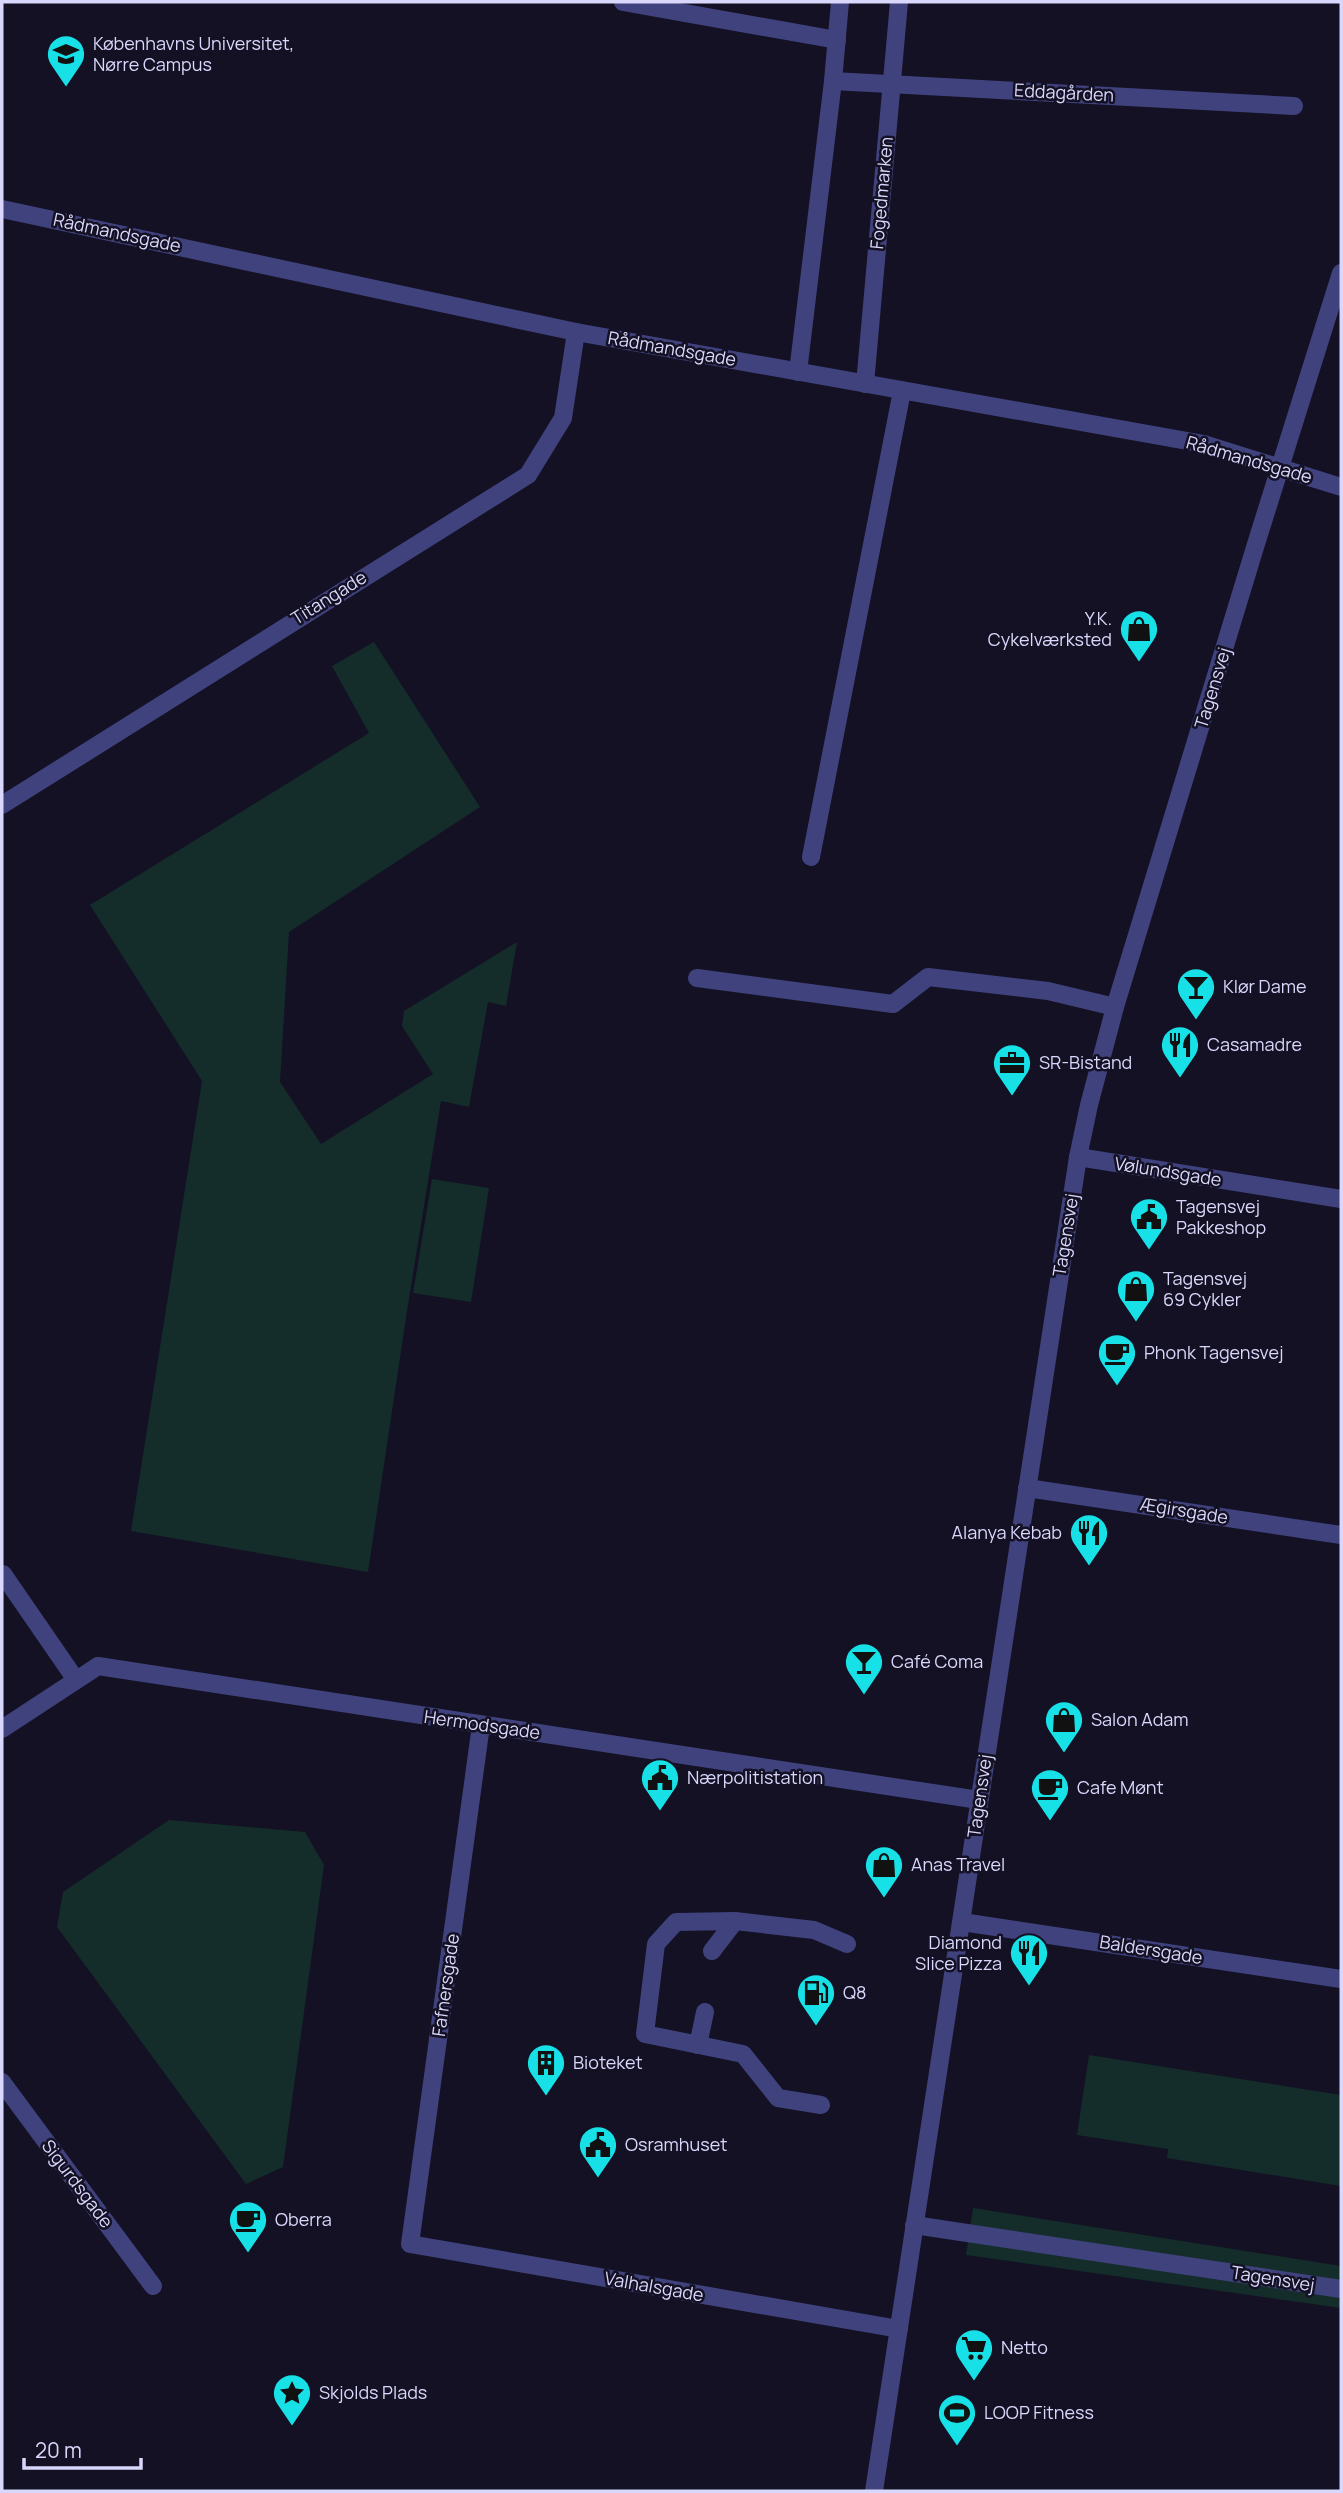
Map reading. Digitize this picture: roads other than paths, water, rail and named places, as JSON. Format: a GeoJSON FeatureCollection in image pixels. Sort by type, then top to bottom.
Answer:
{"type":"FeatureCollection","features":[{"type":"Feature","properties":{"kind":"street"},"geometry":{"type":"LineString","coordinates":[[623,2],[837,40]]}},
{"type":"Feature","properties":{"kind":"street"},"geometry":{"type":"LineString","coordinates":[[798,372],[840,2]]}},
{"type":"Feature","properties":{"kind":"street","name":"Fogedmarken"},"geometry":{"type":"LineString","coordinates":[[865,384],[899,2]]}},
{"type":"Feature","properties":{"kind":"street","name":"Eddagården"},"geometry":{"type":"LineString","coordinates":[[833,81],[1294,106]]}},
{"type":"Feature","properties":{"kind":"street","name":"Rådmandsgade"},"geometry":{"type":"LineString","coordinates":[[2,209],[576,332],[1204,444],[1341,487]]}},
{"type":"Feature","properties":{"kind":"street","name":"Tagensvej"},"geometry":{"type":"LineString","coordinates":[[874,2491],[1078,1157],[1115,1007],[1341,273]]}},
{"type":"Feature","properties":{"kind":"street","name":"Titangade"},"geometry":{"type":"LineString","coordinates":[[2,805],[528,475],[563,418],[576,332]]}},
{"type":"Feature","properties":{"kind":"street"},"geometry":{"type":"LineString","coordinates":[[811,857],[902,391]]}},
{"type":"Feature","properties":{"kind":"street"},"geometry":{"type":"LineString","coordinates":[[697,978],[893,1004],[928,977],[1048,991],[1115,1007]]}},
{"type":"Feature","properties":{"kind":"street","name":"Vølundsgade"},"geometry":{"type":"LineString","coordinates":[[1078,1157],[1341,1199]]}},
{"type":"Feature","properties":{"kind":"street","name":"Ægirsgade"},"geometry":{"type":"LineString","coordinates":[[1027,1488],[1341,1535]]}},
{"type":"Feature","properties":{"kind":"street"},"geometry":{"type":"LineString","coordinates":[[3,1574],[76,1680]]}},
{"type":"Feature","properties":{"kind":"street","name":"Hermodsgade"},"geometry":{"type":"LineString","coordinates":[[2,1729],[98,1666],[979,1800]]}},
{"type":"Feature","properties":{"kind":"street","name":"Fafnersgade"},"geometry":{"type":"LineString","coordinates":[[410,2244],[481,1725]]}},
{"type":"Feature","properties":{"kind":"street"},"geometry":{"type":"LineString","coordinates":[[712,1951],[735,1921]]}},
{"type":"Feature","properties":{"kind":"street"},"geometry":{"type":"LineString","coordinates":[[821,2105],[778,2098],[743,2054],[645,2034],[656,1944],[676,1922],[735,1921],[814,1930],[846,1944]]}},
{"type":"Feature","properties":{"kind":"street","name":"Baldersgade"},"geometry":{"type":"LineString","coordinates":[[962,1922],[1341,1979]]}},
{"type":"Feature","properties":{"kind":"street"},"geometry":{"type":"LineString","coordinates":[[698,2045],[705,2012]]}},
{"type":"Feature","properties":{"kind":"street","name":"Sigurdsgade"},"geometry":{"type":"LineString","coordinates":[[2,2082],[153,2286]]}},
{"type":"Feature","properties":{"kind":"street","name":"Tagensvej"},"geometry":{"type":"LineString","coordinates":[[914,2225],[1341,2289]]}},
{"type":"Feature","properties":{"kind":"street","name":"Valhalsgade"},"geometry":{"type":"LineString","coordinates":[[410,2244],[899,2329]]}},
{"type":"Feature","properties":{"kind":"place","name":"Københavns Universitet, Nørre Campus"},"geometry":{"type":"Point","coordinates":[66,88]}},
{"type":"Feature","properties":{"kind":"place","name":"Y.K. Cykelværksted"},"geometry":{"type":"Point","coordinates":[1139,663]}},
{"type":"Feature","properties":{"kind":"place","name":"Klør Dame"},"geometry":{"type":"Point","coordinates":[1196,1021]}},
{"type":"Feature","properties":{"kind":"place","name":"Casamadre"},"geometry":{"type":"Point","coordinates":[1180,1079]}},
{"type":"Feature","properties":{"kind":"place","name":"SR-Bistand"},"geometry":{"type":"Point","coordinates":[1012,1097]}},
{"type":"Feature","properties":{"kind":"place","name":"Tagensvej Pakkeshop"},"geometry":{"type":"Point","coordinates":[1149,1251]}},
{"type":"Feature","properties":{"kind":"place","name":"Tagensvej 69 Cykler"},"geometry":{"type":"Point","coordinates":[1136,1323]}},
{"type":"Feature","properties":{"kind":"place","name":"Phonk Tagensvej"},"geometry":{"type":"Point","coordinates":[1117,1387]}},
{"type":"Feature","properties":{"kind":"place","name":"Alanya Kebab"},"geometry":{"type":"Point","coordinates":[1089,1567]}},
{"type":"Feature","properties":{"kind":"place","name":"Café Coma"},"geometry":{"type":"Point","coordinates":[864,1696]}},
{"type":"Feature","properties":{"kind":"place","name":"Salon Adam"},"geometry":{"type":"Point","coordinates":[1064,1754]}},
{"type":"Feature","properties":{"kind":"place","name":"Nærpolitistation"},"geometry":{"type":"Point","coordinates":[660,1812]}},
{"type":"Feature","properties":{"kind":"place","name":"Cafe Mønt"},"geometry":{"type":"Point","coordinates":[1050,1822]}},
{"type":"Feature","properties":{"kind":"place","name":"Anas Travel"},"geometry":{"type":"Point","coordinates":[884,1899]}},
{"type":"Feature","properties":{"kind":"place","name":"Diamond Slice Pizza"},"geometry":{"type":"Point","coordinates":[1029,1987]}},
{"type":"Feature","properties":{"kind":"place","name":"Q8"},"geometry":{"type":"Point","coordinates":[816,2027]}},
{"type":"Feature","properties":{"kind":"place","name":"Bioteket"},"geometry":{"type":"Point","coordinates":[546,2097]}},
{"type":"Feature","properties":{"kind":"place","name":"Osramhuset"},"geometry":{"type":"Point","coordinates":[598,2179]}},
{"type":"Feature","properties":{"kind":"place","name":"Oberra"},"geometry":{"type":"Point","coordinates":[248,2254]}},
{"type":"Feature","properties":{"kind":"place","name":"Netto"},"geometry":{"type":"Point","coordinates":[974,2382]}},
{"type":"Feature","properties":{"kind":"place","name":"Skjolds Plads"},"geometry":{"type":"Point","coordinates":[292,2427]}},
{"type":"Feature","properties":{"kind":"place","name":"LOOP Fitness"},"geometry":{"type":"Point","coordinates":[957,2447]}}]}
